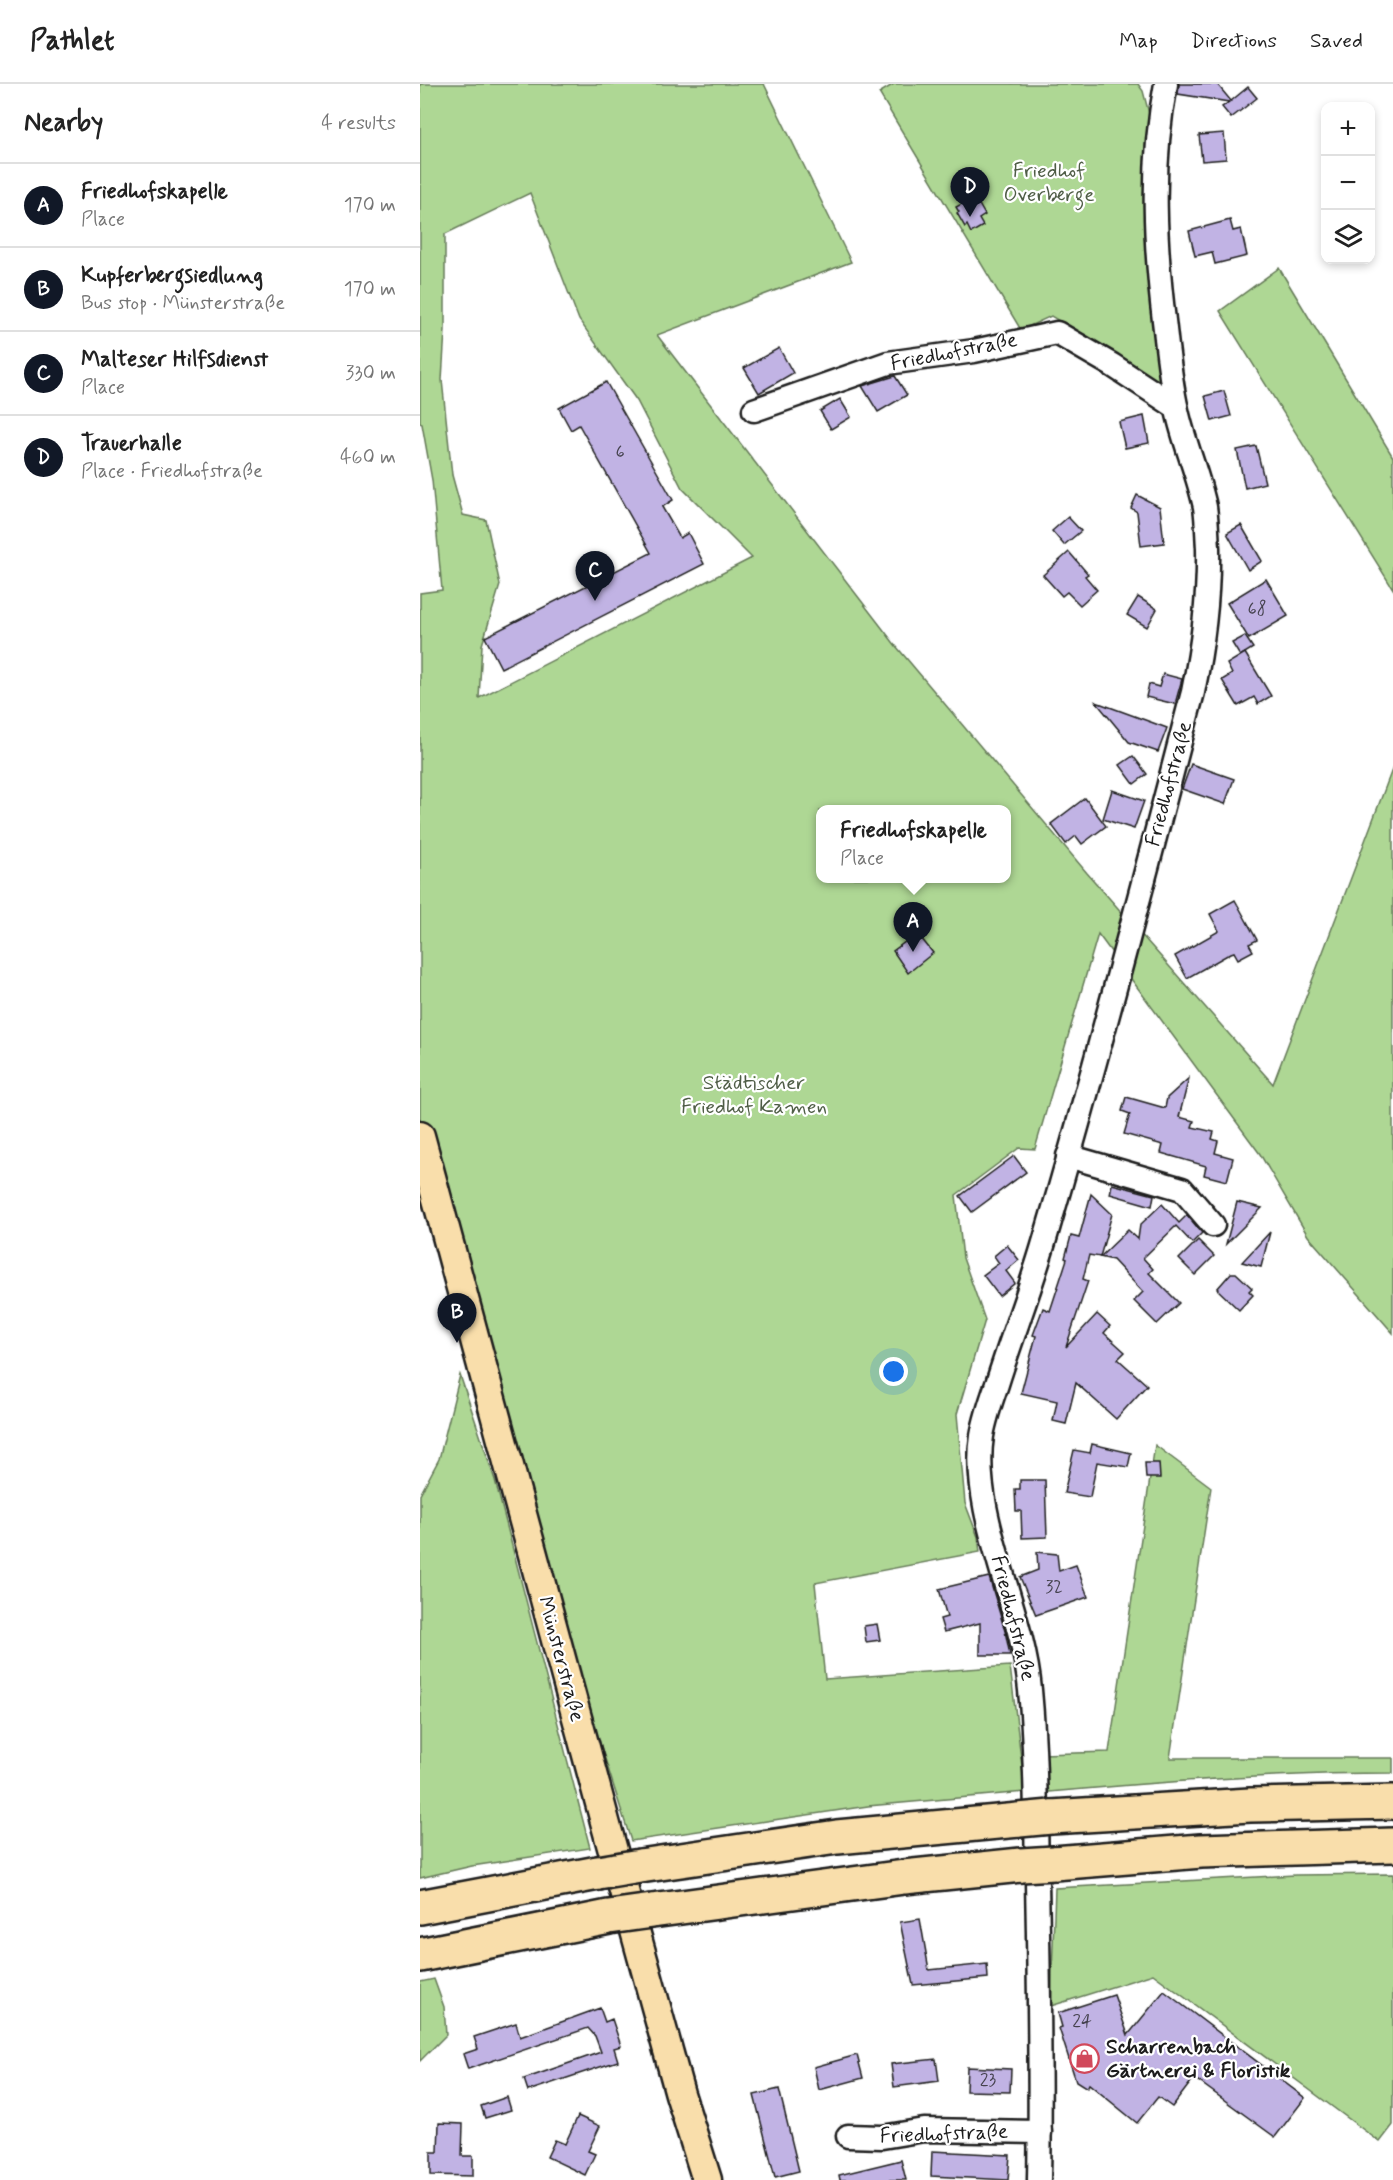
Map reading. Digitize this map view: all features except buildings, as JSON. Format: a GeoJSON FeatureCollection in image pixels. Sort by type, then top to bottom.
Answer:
{"type":"FeatureCollection","features":[{"type":"Feature","properties":{"kind":"highway"},"geometry":{"type":"LineString","coordinates":[[420,1907],[598,1873],[837,1837],[1051,1817],[1250,1804],[1393,1802]]}},
{"type":"Feature","properties":{"kind":"highway"},"geometry":{"type":"LineString","coordinates":[[420,1954],[609,1917],[904,1877],[1201,1851],[1393,1845]]}},
{"type":"Feature","properties":{"kind":"main road","name":"Münsterstraße"},"geometry":{"type":"LineString","coordinates":[[420,1136],[622,1884],[680,2094],[707,2180]]}},
{"type":"Feature","properties":{"kind":"street","name":"Friedhofstraße"},"geometry":{"type":"LineString","coordinates":[[1041,2180],[1035,1779],[1030,1689],[1018,1622],[985,1503],[980,1456],[987,1416],[1029,1293],[1119,975],[1193,692],[1207,611],[1208,568],[1205,507],[1176,407],[1162,306],[1157,247],[1158,150],[1166,84]]}},
{"type":"Feature","properties":{"kind":"street","name":"Friedhofstraße"},"geometry":{"type":"LineString","coordinates":[[754,410],[888,363],[974,351],[1057,333],[1112,365],[1176,407]]}},
{"type":"Feature","properties":{"kind":"street"},"geometry":{"type":"LineString","coordinates":[[1068,1156],[1182,1189],[1213,1225]]}},
{"type":"Feature","properties":{"kind":"street","name":"Friedhofstraße"},"geometry":{"type":"LineString","coordinates":[[848,2136],[882,2137],[924,2130],[1040,2132]]}},
{"type":"Feature","properties":{"kind":"green space","name":"Städtischer Friedhof Kamen"},"geometry":{"type":"Polygon","coordinates":[[[420,84],[764,84],[851,262],[657,335],[896,646],[1087,873],[1273,1084],[1393,767],[1393,1333],[1308,1236],[1260,1154],[1098,934],[1035,1149],[1019,1148],[956,1195],[963,1258],[985,1320],[957,1414],[965,1503],[978,1537],[980,1552],[815,1583],[825,1679],[1010,1666],[1025,1792],[868,1806],[631,1841],[514,1471],[420,1127],[420,593],[442,590],[432,480],[420,423],[420,84]],[[530,193],[445,234],[445,330],[442,380],[452,475],[463,515],[486,520],[500,585],[482,645],[479,698],[752,558],[682,488],[637,401],[579,320],[530,193]]]}},
{"type":"Feature","properties":{"kind":"green space","name":"Friedhof Overberge"},"geometry":{"type":"Polygon","coordinates":[[[894,84],[1138,84],[1143,91],[1152,125],[1162,377],[1158,388],[1117,355],[1051,316],[1021,330],[879,93],[894,84]]]}},
{"type":"Feature","properties":{"kind":"green space"},"geometry":{"type":"Polygon","coordinates":[[[1279,268],[1393,457],[1393,589],[1220,311],[1279,268]]]}},
{"type":"Feature","properties":{"kind":"green space"},"geometry":{"type":"Polygon","coordinates":[[[460,1375],[495,1480],[590,1848],[472,1866],[420,1878],[420,1495],[439,1459],[460,1375]]]}},
{"type":"Feature","properties":{"kind":"green space"},"geometry":{"type":"Polygon","coordinates":[[[1155,1445],[1211,1487],[1170,1758],[1393,1758],[1393,1773],[1221,1779],[1049,1792],[1042,1754],[1109,1752],[1155,1445]]]}},
{"type":"Feature","properties":{"kind":"green space"},"geometry":{"type":"Polygon","coordinates":[[[1393,1874],[1393,2125],[1380,2142],[1153,1974],[1051,2006],[1055,1888],[1295,1875],[1393,1874]]]}},
{"type":"Feature","properties":{"kind":"green space"},"geometry":{"type":"Polygon","coordinates":[[[434,1979],[444,2007],[446,2035],[420,2061],[420,1982],[434,1979]]]}},
{"type":"Feature","properties":{"kind":"place","name":"Trauerhalle"},"geometry":{"type":"Point","coordinates":[970,217]}},
{"type":"Feature","properties":{"kind":"place","name":"Malteser Hilfsdienst"},"geometry":{"type":"Point","coordinates":[595,601]}},
{"type":"Feature","properties":{"kind":"place","name":"Friedhofskapelle"},"geometry":{"type":"Point","coordinates":[913,952]}},
{"type":"Feature","properties":{"kind":"place","name":"Kupferbergsiedlung"},"geometry":{"type":"Point","coordinates":[457,1343]}},
{"type":"Feature","properties":{"kind":"place","name":"Scharrenbach Gärtnerei & Floristik"},"geometry":{"type":"Point","coordinates":[1085,2059]}}]}
